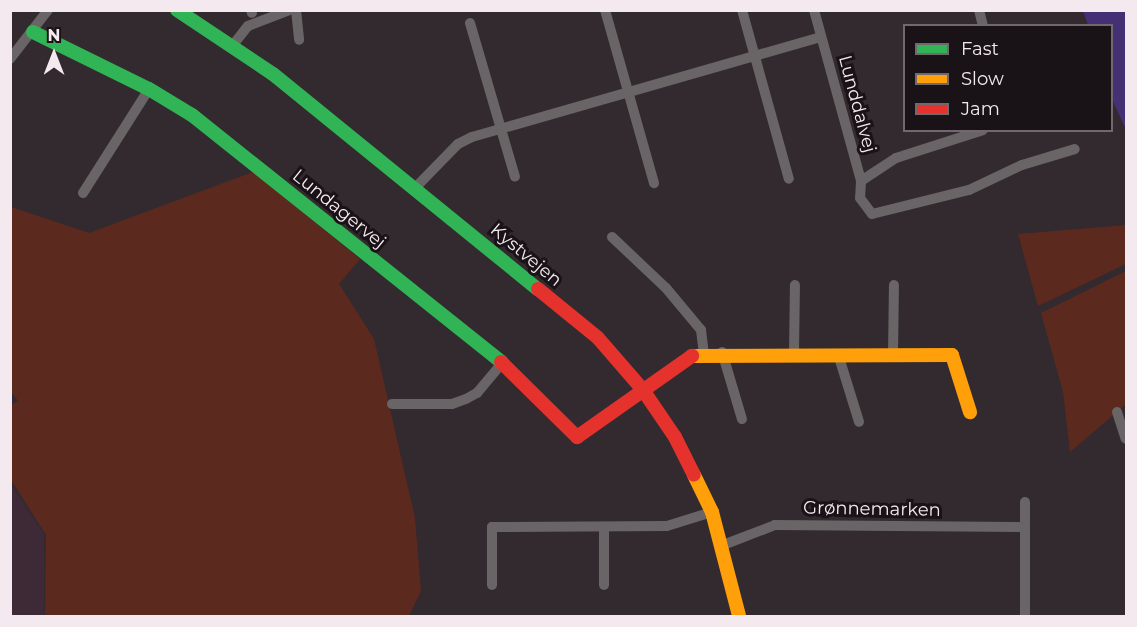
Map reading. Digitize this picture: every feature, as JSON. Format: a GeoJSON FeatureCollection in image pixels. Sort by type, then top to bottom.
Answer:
{"type":"FeatureCollection","features":[{"type":"Feature","properties":{"kind":"street"},"geometry":{"type":"LineString","coordinates":[[10,59],[48,10]]}},
{"type":"Feature","properties":{"kind":"street","name":"Kystvejen"},"geometry":{"type":"LineString","coordinates":[[177,10],[233,45],[416,187],[598,338],[643,390],[675,438],[712,512],[723,545],[739,616]]}},
{"type":"Feature","properties":{"kind":"street"},"geometry":{"type":"LineString","coordinates":[[233,45],[248,26],[290,10]]}},
{"type":"Feature","properties":{"kind":"street"},"geometry":{"type":"LineString","coordinates":[[296,10],[299,40]]}},
{"type":"Feature","properties":{"kind":"street"},"geometry":{"type":"LineString","coordinates":[[605,10],[654,183]]}},
{"type":"Feature","properties":{"kind":"street"},"geometry":{"type":"LineString","coordinates":[[742,10],[789,179]]}},
{"type":"Feature","properties":{"kind":"street","name":"Lunddalvej"},"geometry":{"type":"LineString","coordinates":[[814,10],[861,181],[860,198],[865,208],[872,214],[969,190],[1022,165],[1075,149]]}},
{"type":"Feature","properties":{"kind":"street"},"geometry":{"type":"LineString","coordinates":[[470,23],[515,177]]}},
{"type":"Feature","properties":{"kind":"street","name":"Lundagervej"},"geometry":{"type":"LineString","coordinates":[[33,32],[149,88],[192,115],[502,363],[577,437],[643,390]]}},
{"type":"Feature","properties":{"kind":"street","name":"Lunddalvej"},"geometry":{"type":"LineString","coordinates":[[416,187],[458,144],[501,129],[821,37]]}},
{"type":"Feature","properties":{"kind":"street"},"geometry":{"type":"LineString","coordinates":[[83,193],[149,88]]}},
{"type":"Feature","properties":{"kind":"street"},"geometry":{"type":"LineString","coordinates":[[861,181],[896,158],[977,132]]}},
{"type":"Feature","properties":{"kind":"street"},"geometry":{"type":"LineString","coordinates":[[612,237],[666,288],[701,330],[704,353]]}},
{"type":"Feature","properties":{"kind":"street"},"geometry":{"type":"LineString","coordinates":[[794,353],[795,285]]}},
{"type":"Feature","properties":{"kind":"street"},"geometry":{"type":"LineString","coordinates":[[893,354],[894,285]]}},
{"type":"Feature","properties":{"kind":"street"},"geometry":{"type":"LineString","coordinates":[[722,352],[742,419]]}},
{"type":"Feature","properties":{"kind":"street"},"geometry":{"type":"LineString","coordinates":[[643,390],[687,357],[704,353],[952,356],[970,412]]}},
{"type":"Feature","properties":{"kind":"street"},"geometry":{"type":"LineString","coordinates":[[838,354],[859,422]]}},
{"type":"Feature","properties":{"kind":"street"},"geometry":{"type":"LineString","coordinates":[[392,404],[452,404],[466,399],[477,393],[502,363]]}},
{"type":"Feature","properties":{"kind":"street"},"geometry":{"type":"LineString","coordinates":[[1117,412],[1126,439]]}},
{"type":"Feature","properties":{"kind":"street"},"geometry":{"type":"LineString","coordinates":[[1025,502],[1025,616]]}},
{"type":"Feature","properties":{"kind":"street"},"geometry":{"type":"LineString","coordinates":[[492,585],[492,527],[667,526],[712,512]]}},
{"type":"Feature","properties":{"kind":"street","name":"Grønnemarken"},"geometry":{"type":"LineString","coordinates":[[723,545],[775,525],[1025,527]]}},
{"type":"Feature","properties":{"kind":"street"},"geometry":{"type":"LineString","coordinates":[[604,528],[604,585]]}},
{"type":"Feature","properties":{"kind":"shaded area"},"geometry":{"type":"Polygon","coordinates":[[[1083,11],[1126,11],[1126,130],[1113,101],[1113,24],[1088,24],[1083,11]]]}},
{"type":"Feature","properties":{"kind":"shaded area"},"geometry":{"type":"Polygon","coordinates":[[[253,172],[360,259],[339,284],[374,339],[415,518],[421,591],[409,616],[45,616],[46,535],[11,480],[11,405],[18,401],[10,390],[11,207],[89,233],[253,172]]]}},
{"type":"Feature","properties":{"kind":"shaded area"},"geometry":{"type":"Polygon","coordinates":[[[1126,225],[1126,264],[1038,306],[1018,234],[1126,225]]]}},
{"type":"Feature","properties":{"kind":"shaded area"},"geometry":{"type":"Polygon","coordinates":[[[1126,271],[1126,404],[1070,452],[1063,392],[1041,313],[1126,271]]]}},
{"type":"Feature","properties":{"kind":"shaded area"},"geometry":{"type":"Polygon","coordinates":[[[10,483],[44,534],[44,616],[11,616],[10,483]]]}},
{"type":"Feature","properties":{"kind":"traffic: fast"},"geometry":{"type":"LineString","coordinates":[[177,10],[273,74],[538,289]]}},
{"type":"Feature","properties":{"kind":"traffic: fast"},"geometry":{"type":"LineString","coordinates":[[33,32],[149,89],[192,115],[501,362]]}},
{"type":"Feature","properties":{"kind":"traffic: slow"},"geometry":{"type":"LineString","coordinates":[[692,356],[952,355],[970,412]]}},
{"type":"Feature","properties":{"kind":"traffic: slow"},"geometry":{"type":"LineString","coordinates":[[694,475],[712,512],[739,616]]}},
{"type":"Feature","properties":{"kind":"traffic: jam"},"geometry":{"type":"LineString","coordinates":[[538,289],[598,338],[643,390],[675,437],[694,475]]}},
{"type":"Feature","properties":{"kind":"traffic: jam"},"geometry":{"type":"LineString","coordinates":[[501,362],[577,437],[692,356]]}}]}
